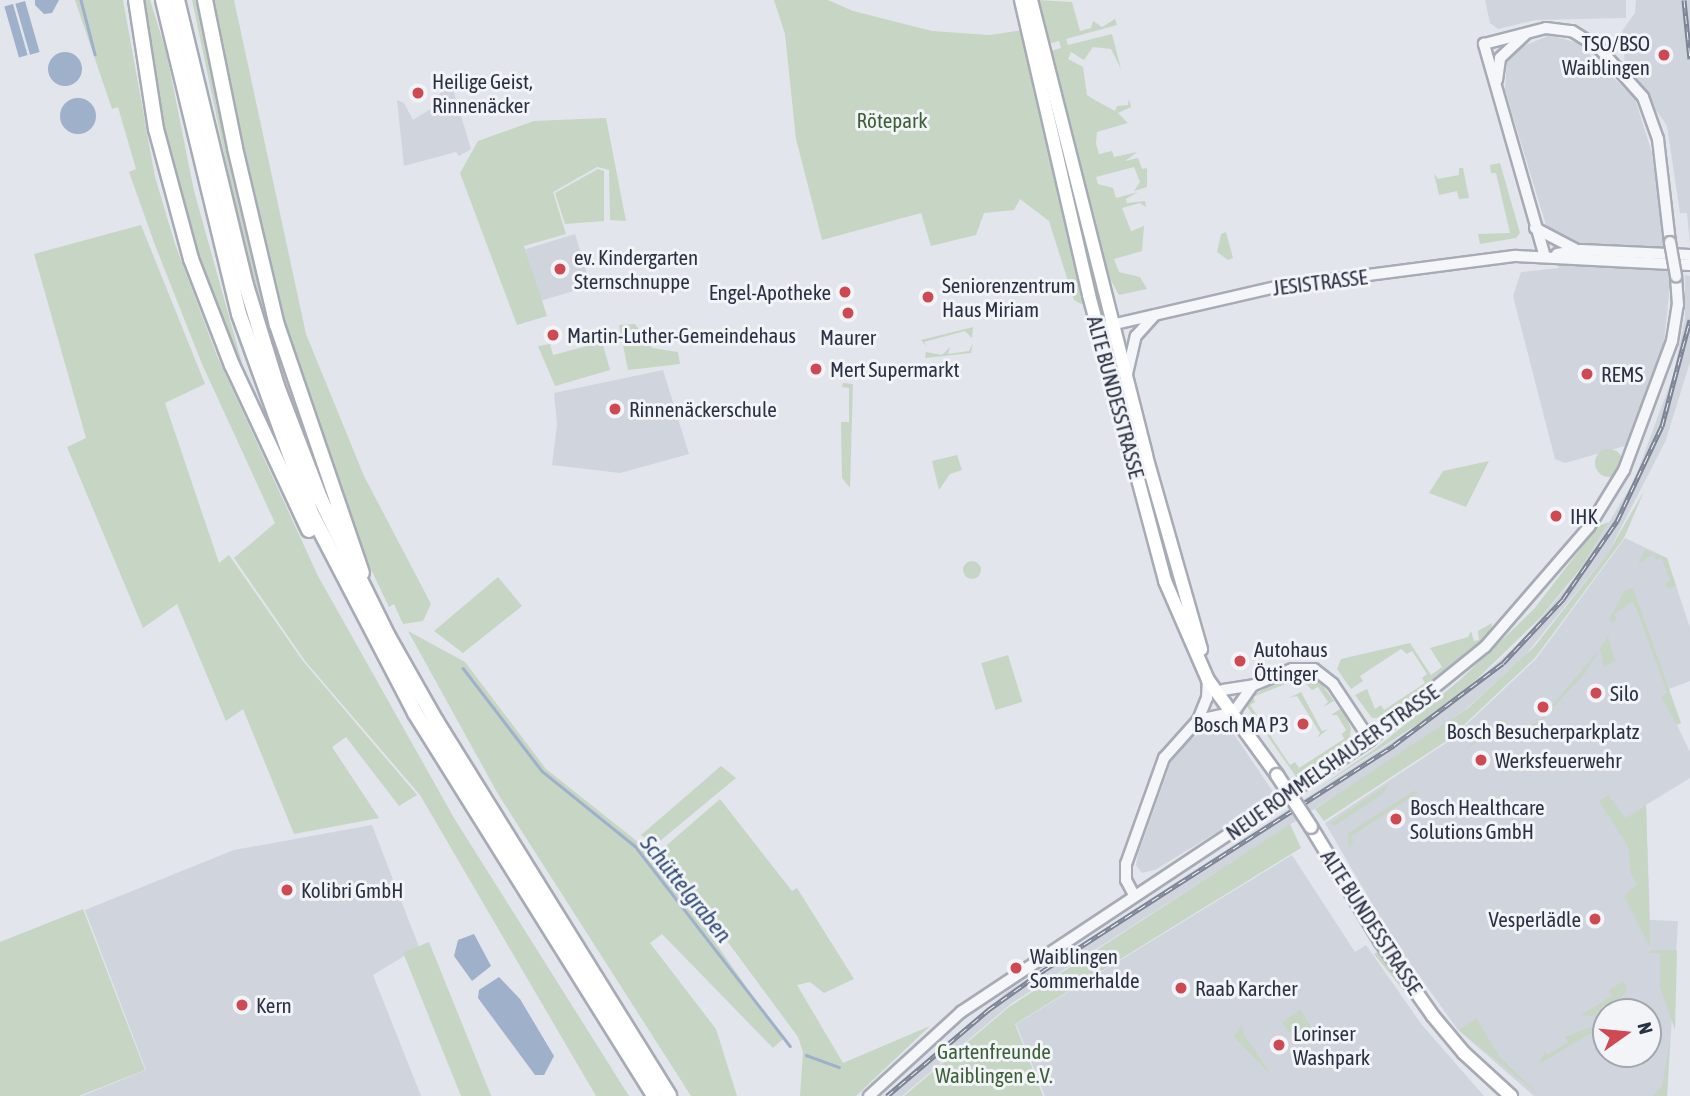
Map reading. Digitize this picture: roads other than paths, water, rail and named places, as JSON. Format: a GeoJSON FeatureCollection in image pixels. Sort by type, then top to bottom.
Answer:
{"type":"FeatureCollection","features":[{"type":"Feature","properties":{"kind":"highway"},"geometry":{"type":"LineString","coordinates":[[136,0],[161,151],[202,291],[249,405],[329,572],[348,607],[375,643]]}},
{"type":"Feature","properties":{"kind":"highway"},"geometry":{"type":"LineString","coordinates":[[163,0],[228,271],[260,380],[311,513],[375,643],[439,753],[654,1096]]}},
{"type":"Feature","properties":{"kind":"highway"},"geometry":{"type":"LineString","coordinates":[[177,0],[239,261],[268,359],[316,488],[367,595],[461,763],[669,1096]]}},
{"type":"Feature","properties":{"kind":"highway"},"geometry":{"type":"LineString","coordinates":[[205,0],[277,325],[323,467],[359,556],[367,595]]}},
{"type":"Feature","properties":{"kind":"main road","name":"ALTE BUNDESSTRASSE"},"geometry":{"type":"LineString","coordinates":[[1021,0],[1098,328],[1164,581],[1208,680],[1277,775],[1417,995],[1464,1053],[1502,1091],[1511,1096]]}},
{"type":"Feature","properties":{"kind":"main road","name":"ALTE BUNDESSTRASSE"},"geometry":{"type":"LineString","coordinates":[[1031,0],[1184,600],[1200,647],[1233,711]]}},
{"type":"Feature","properties":{"kind":"street","name":"NEUE ROMMELSHAUSER STRASSE"},"geometry":{"type":"LineString","coordinates":[[869,1096],[961,1012],[1370,740],[1485,647],[1589,527],[1630,458],[1664,368],[1676,318],[1676,276],[1658,139],[1650,110],[1636,84],[1613,60],[1578,35],[1557,28],[1530,30],[1485,48]]}},
{"type":"Feature","properties":{"kind":"street"},"geometry":{"type":"LineString","coordinates":[[1498,101],[1498,64],[1530,30]]}},
{"type":"Feature","properties":{"kind":"street"},"geometry":{"type":"LineString","coordinates":[[1519,39],[1485,48],[1498,101],[1545,257]]}},
{"type":"Feature","properties":{"kind":"street"},"geometry":{"type":"LineString","coordinates":[[1535,228],[1564,246],[1581,250]]}},
{"type":"Feature","properties":{"kind":"street","name":"JESISTRASSE"},"geometry":{"type":"LineString","coordinates":[[1545,257],[1581,250],[1690,255]]}},
{"type":"Feature","properties":{"kind":"street","name":"JESISTRASSE"},"geometry":{"type":"LineString","coordinates":[[1098,328],[1276,287],[1516,256],[1690,265]]}},
{"type":"Feature","properties":{"kind":"street"},"geometry":{"type":"LineString","coordinates":[[1127,380],[1136,336],[1157,313]]}},
{"type":"Feature","properties":{"kind":"street"},"geometry":{"type":"LineString","coordinates":[[1223,690],[1254,685],[1298,668],[1321,672],[1370,740]]}},
{"type":"Feature","properties":{"kind":"street"},"geometry":{"type":"LineString","coordinates":[[1134,895],[1125,874],[1144,809],[1164,758],[1198,720],[1207,698],[1208,680]]}},
{"type":"Feature","properties":{"kind":"street"},"geometry":{"type":"LineString","coordinates":[[1198,720],[1233,711],[1243,694],[1254,685]]}},
{"type":"Feature","properties":{"kind":"water"},"geometry":{"type":"Polygon","coordinates":[[[35,0],[59,0],[52,13],[44,14],[35,5],[35,0]]]}},
{"type":"Feature","properties":{"kind":"water"},"geometry":{"type":"Polygon","coordinates":[[[25,1],[40,52],[30,55],[15,4],[25,1]]]}},
{"type":"Feature","properties":{"kind":"water"},"geometry":{"type":"Polygon","coordinates":[[[13,4],[28,55],[19,57],[4,6],[13,4]]]}},
{"type":"Feature","properties":{"kind":"water"},"geometry":{"type":"Polygon","coordinates":[[[65,52],[77,57],[82,69],[77,81],[65,86],[53,81],[48,69],[53,57],[65,52]]]}},
{"type":"Feature","properties":{"kind":"water"},"geometry":{"type":"Polygon","coordinates":[[[78,98],[91,103],[96,116],[91,129],[78,134],[65,129],[60,116],[65,103],[78,98]]]}},
{"type":"Feature","properties":{"kind":"water"},"geometry":{"type":"Polygon","coordinates":[[[474,934],[491,966],[472,981],[454,956],[458,940],[474,934]]]}},
{"type":"Feature","properties":{"kind":"water"},"geometry":{"type":"Polygon","coordinates":[[[499,977],[520,999],[554,1056],[544,1075],[535,1075],[478,998],[479,990],[499,977]]]}},
{"type":"Feature","properties":{"kind":"waterway","name":"Schüttelgraben"},"geometry":{"type":"LineString","coordinates":[[81,0],[95,54]]}},
{"type":"Feature","properties":{"kind":"waterway","name":"Schüttelgraben"},"geometry":{"type":"LineString","coordinates":[[463,668],[542,771],[635,846],[790,1046]]}},
{"type":"Feature","properties":{"kind":"waterway"},"geometry":{"type":"LineString","coordinates":[[806,1055],[839,1067]]}},
{"type":"Feature","properties":{"kind":"railway"},"geometry":{"type":"LineString","coordinates":[[1684,0],[1690,59]]}},
{"type":"Feature","properties":{"kind":"railway"},"geometry":{"type":"LineString","coordinates":[[887,1096],[988,1010],[1044,970],[1394,745],[1503,663],[1563,599],[1617,521],[1662,426],[1690,320]]}},
{"type":"Feature","properties":{"kind":"place","name":"TSO/BSO Waiblingen"},"geometry":{"type":"Point","coordinates":[1664,55]}},
{"type":"Feature","properties":{"kind":"place","name":"Heilige Geist, Rinnenäcker"},"geometry":{"type":"Point","coordinates":[418,93]}},
{"type":"Feature","properties":{"kind":"place","name":"ev. Kindergarten Sternschnuppe"},"geometry":{"type":"Point","coordinates":[560,269]}},
{"type":"Feature","properties":{"kind":"place","name":"Engel-Apotheke"},"geometry":{"type":"Point","coordinates":[845,292]}},
{"type":"Feature","properties":{"kind":"place","name":"Seniorenzentrum Haus Miriam"},"geometry":{"type":"Point","coordinates":[928,297]}},
{"type":"Feature","properties":{"kind":"place","name":"Maurer"},"geometry":{"type":"Point","coordinates":[848,313]}},
{"type":"Feature","properties":{"kind":"place","name":"Martin-Luther-Gemeindehaus"},"geometry":{"type":"Point","coordinates":[553,335]}},
{"type":"Feature","properties":{"kind":"place","name":"Mert Supermarkt"},"geometry":{"type":"Point","coordinates":[816,369]}},
{"type":"Feature","properties":{"kind":"place","name":"REMS"},"geometry":{"type":"Point","coordinates":[1587,374]}},
{"type":"Feature","properties":{"kind":"place","name":"Rinnenäckerschule"},"geometry":{"type":"Point","coordinates":[615,409]}},
{"type":"Feature","properties":{"kind":"place","name":"IHK"},"geometry":{"type":"Point","coordinates":[1556,516]}},
{"type":"Feature","properties":{"kind":"place","name":"Autohaus Öttinger"},"geometry":{"type":"Point","coordinates":[1240,661]}},
{"type":"Feature","properties":{"kind":"place","name":"Silo"},"geometry":{"type":"Point","coordinates":[1596,693]}},
{"type":"Feature","properties":{"kind":"place","name":"Bosch Besucherparkplatz"},"geometry":{"type":"Point","coordinates":[1543,707]}},
{"type":"Feature","properties":{"kind":"place","name":"Bosch MA P3"},"geometry":{"type":"Point","coordinates":[1303,724]}},
{"type":"Feature","properties":{"kind":"place","name":"Werksfeuerwehr"},"geometry":{"type":"Point","coordinates":[1481,760]}},
{"type":"Feature","properties":{"kind":"place","name":"Bosch Healthcare Solutions GmbH"},"geometry":{"type":"Point","coordinates":[1396,819]}},
{"type":"Feature","properties":{"kind":"place","name":"Kolibri GmbH"},"geometry":{"type":"Point","coordinates":[287,890]}},
{"type":"Feature","properties":{"kind":"place","name":"Vesperlädle"},"geometry":{"type":"Point","coordinates":[1595,919]}},
{"type":"Feature","properties":{"kind":"place","name":"Waiblingen Sommerhalde"},"geometry":{"type":"Point","coordinates":[1016,968]}},
{"type":"Feature","properties":{"kind":"place","name":"Raab Karcher"},"geometry":{"type":"Point","coordinates":[1181,988]}},
{"type":"Feature","properties":{"kind":"place","name":"Kern"},"geometry":{"type":"Point","coordinates":[242,1005]}},
{"type":"Feature","properties":{"kind":"place","name":"Lorinser Washpark"},"geometry":{"type":"Point","coordinates":[1279,1045]}},
{"type":"Feature","properties":{"kind":"park label","name":"Rötepark"},"geometry":{"type":"Point","coordinates":[892,120]}},
{"type":"Feature","properties":{"kind":"park label","name":"Gartenfreunde Waiblingen e.V."},"geometry":{"type":"Point","coordinates":[994,1063]}}]}
